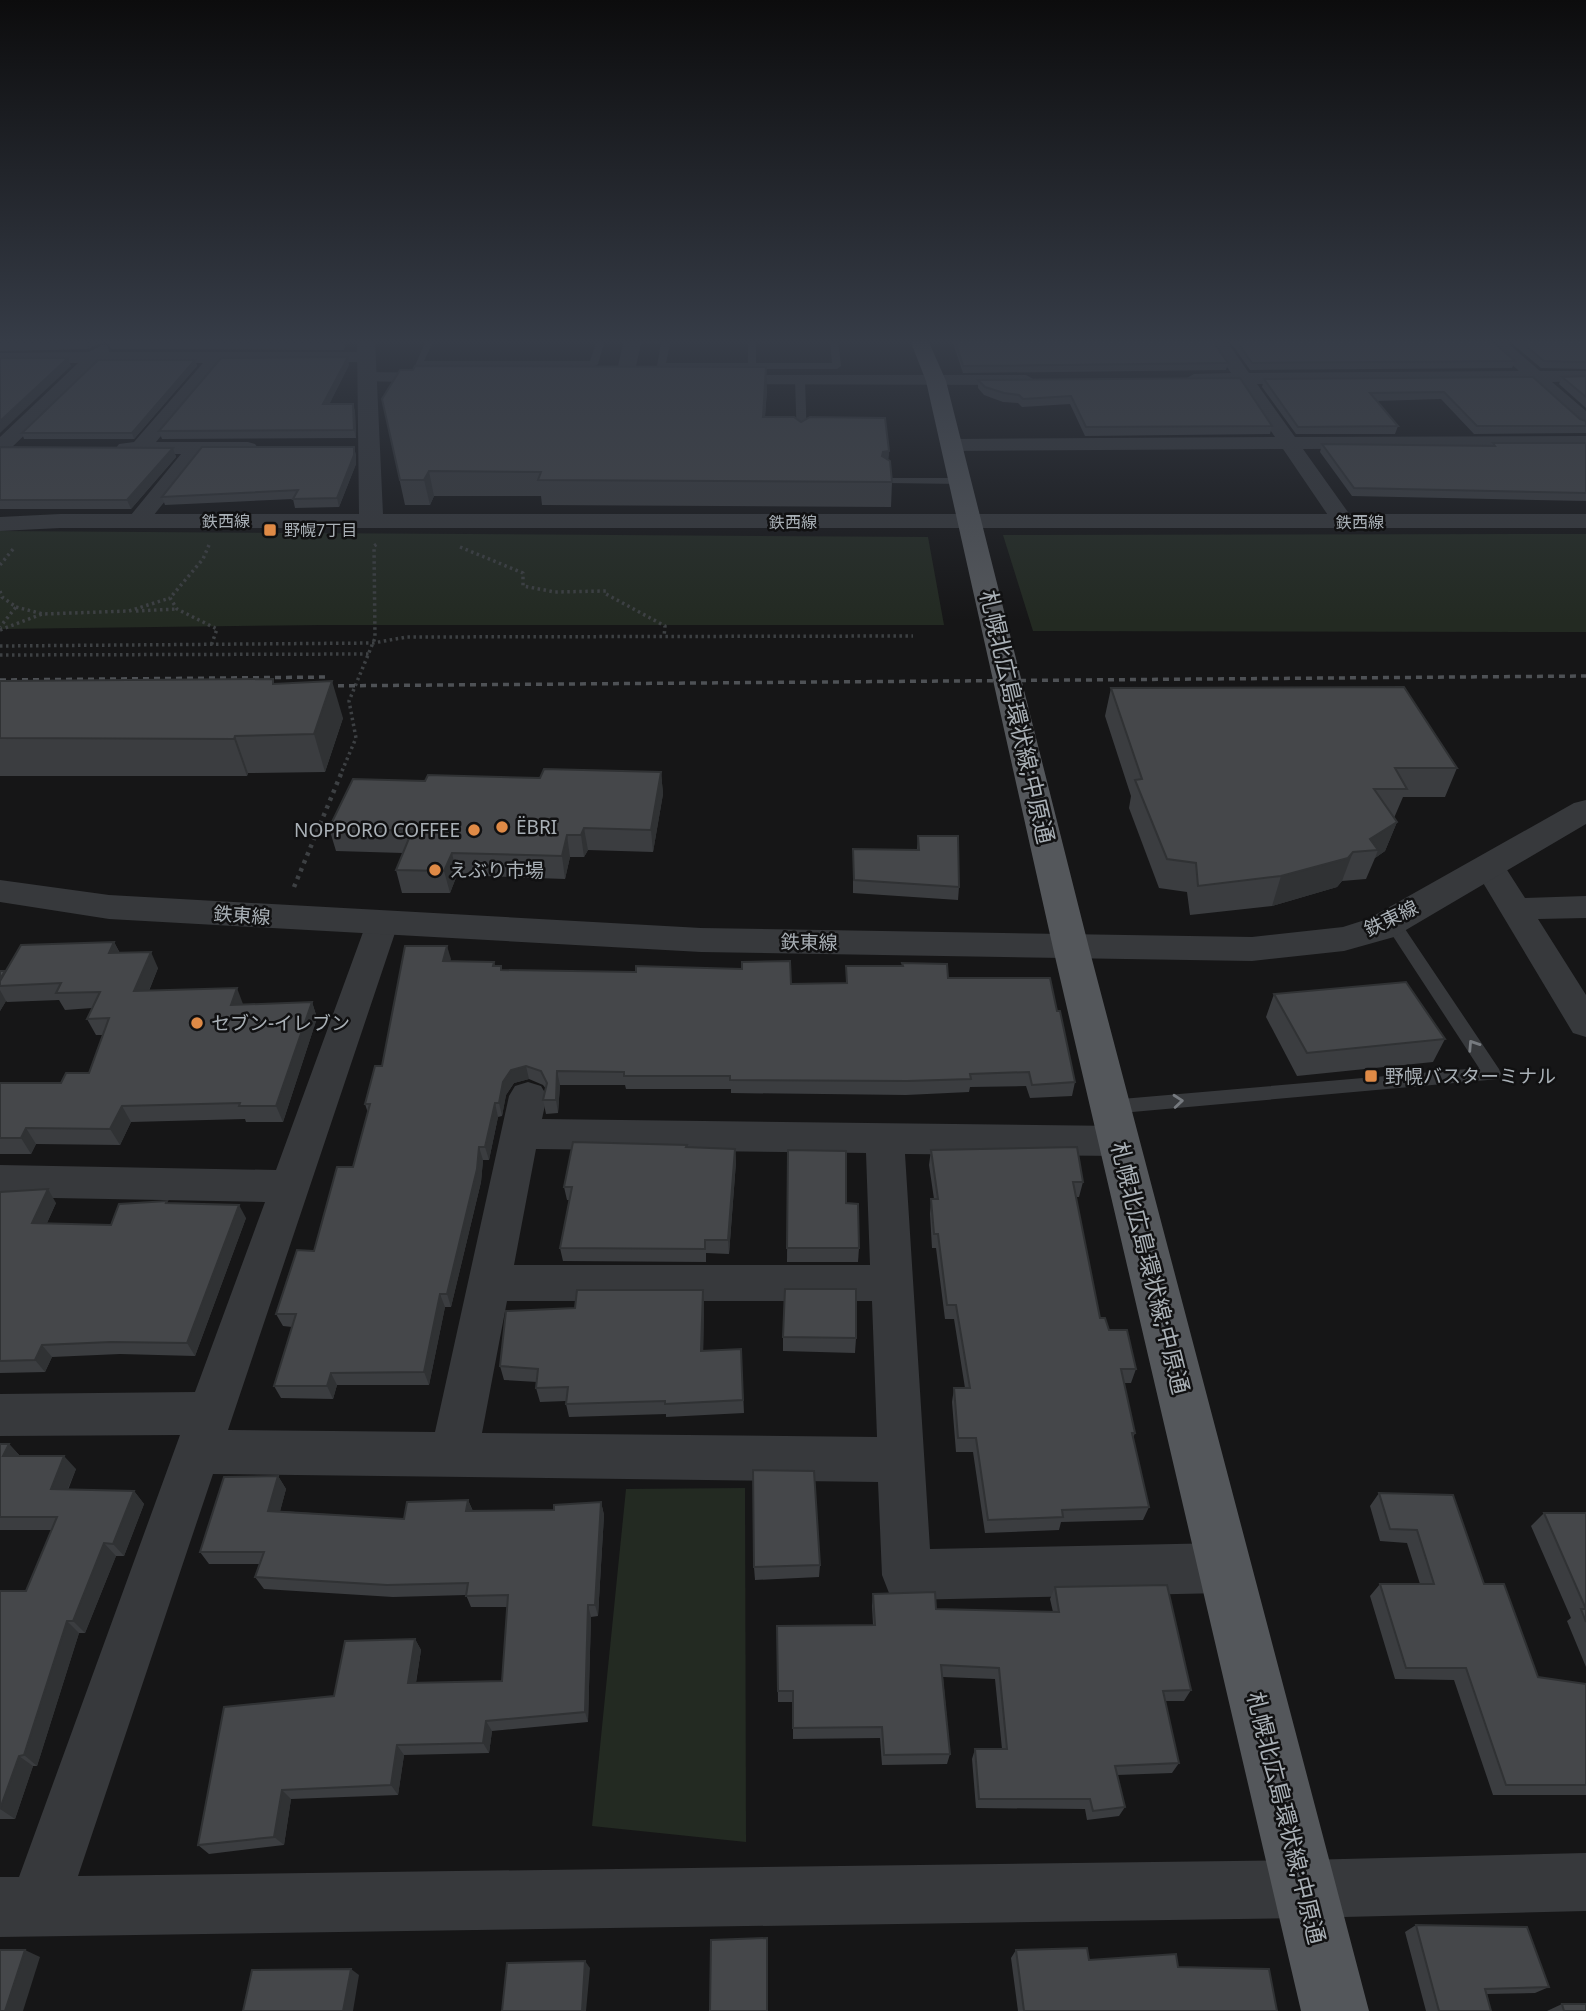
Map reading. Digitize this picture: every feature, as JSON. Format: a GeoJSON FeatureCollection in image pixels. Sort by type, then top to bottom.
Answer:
{"type":"FeatureCollection","features":[{"type":"Feature","properties":{"kind":"main road","name":"札幌北広島環状線;中原通"},"geometry":{"type":"LineString","coordinates":[[949,434],[1071,948],[1335,2011]]}},
{"type":"Feature","properties":{"kind":"street"},"geometry":{"type":"LineString","coordinates":[[0,448],[15,434]]}},
{"type":"Feature","properties":{"kind":"street"},"geometry":{"type":"LineString","coordinates":[[140,448],[152,434]]}},
{"type":"Feature","properties":{"kind":"street"},"geometry":{"type":"LineString","coordinates":[[369,434],[377,531]]}},
{"type":"Feature","properties":{"kind":"street"},"geometry":{"type":"LineString","coordinates":[[1283,434],[1344,522]]}},
{"type":"Feature","properties":{"kind":"street"},"geometry":{"type":"LineString","coordinates":[[952,445],[1586,442]]}},
{"type":"Feature","properties":{"kind":"street"},"geometry":{"type":"LineString","coordinates":[[343,447],[369,447]]}},
{"type":"Feature","properties":{"kind":"street"},"geometry":{"type":"LineString","coordinates":[[0,448],[28,448]]}},
{"type":"Feature","properties":{"kind":"street"},"geometry":{"type":"LineString","coordinates":[[112,448],[263,448]]}},
{"type":"Feature","properties":{"kind":"street"},"geometry":{"type":"LineString","coordinates":[[137,521],[197,448]]}},
{"type":"Feature","properties":{"kind":"street","name":"鉄西線"},"geometry":{"type":"LineString","coordinates":[[0,524],[137,521],[377,531],[971,523],[1586,521]]}},
{"type":"Feature","properties":{"kind":"street","name":"鉄東線"},"geometry":{"type":"LineString","coordinates":[[0,891],[109,907],[701,940],[1252,949],[1300,946],[1344,939],[1391,921],[1489,866],[1577,823]]}},
{"type":"Feature","properties":{"kind":"street"},"geometry":{"type":"LineString","coordinates":[[1489,866],[1586,1024]]}},
{"type":"Feature","properties":{"kind":"street"},"geometry":{"type":"LineString","coordinates":[[1516,909],[1586,907]]}},
{"type":"Feature","properties":{"kind":"street"},"geometry":{"type":"LineString","coordinates":[[382,924],[204,1432],[19,1906],[1303,1889],[1586,1882]]}},
{"type":"Feature","properties":{"kind":"street"},"geometry":{"type":"LineString","coordinates":[[454,1455],[524,1115],[885,1139],[1115,1124]]}},
{"type":"Feature","properties":{"kind":"street"},"geometry":{"type":"LineString","coordinates":[[885,1139],[907,1575],[1224,1568]]}},
{"type":"Feature","properties":{"kind":"street"},"geometry":{"type":"LineString","coordinates":[[0,1181],[290,1186]]}},
{"type":"Feature","properties":{"kind":"street"},"geometry":{"type":"LineString","coordinates":[[489,1283],[892,1283]]}},
{"type":"Feature","properties":{"kind":"street"},"geometry":{"type":"LineString","coordinates":[[0,1415],[454,1455],[902,1460]]}},
{"type":"Feature","properties":{"kind":"lane"},"geometry":{"type":"LineString","coordinates":[[802,434],[802,441]]}},
{"type":"Feature","properties":{"kind":"lane"},"geometry":{"type":"LineString","coordinates":[[888,481],[961,481]]}},
{"type":"Feature","properties":{"kind":"lane"},"geometry":{"type":"LineString","coordinates":[[1115,1124],[1492,1074],[1391,921]]}},
{"type":"Feature","properties":{"kind":"path"},"geometry":{"type":"LineString","coordinates":[[290,896],[356,738],[349,701],[373,643],[374,546],[377,531]]}},
{"type":"Feature","properties":{"kind":"path"},"geometry":{"type":"LineString","coordinates":[[129,611],[170,598],[203,559],[208,546],[218,540]]}},
{"type":"Feature","properties":{"kind":"path"},"geometry":{"type":"LineString","coordinates":[[452,544],[523,573],[523,586],[555,592],[606,591],[606,594],[665,626],[664,636]]}},
{"type":"Feature","properties":{"kind":"path"},"geometry":{"type":"LineString","coordinates":[[0,591],[2,597],[16,607],[43,614],[177,609],[217,629],[211,646]]}},
{"type":"Feature","properties":{"kind":"path"},"geometry":{"type":"LineString","coordinates":[[170,598],[177,609]]}},
{"type":"Feature","properties":{"kind":"path"},"geometry":{"type":"LineString","coordinates":[[0,629],[16,607]]}},
{"type":"Feature","properties":{"kind":"path"},"geometry":{"type":"LineString","coordinates":[[0,629],[43,614]]}},
{"type":"Feature","properties":{"kind":"path"},"geometry":{"type":"LineString","coordinates":[[0,646],[373,643],[407,637],[913,636]]}},
{"type":"Feature","properties":{"kind":"path"},"geometry":{"type":"LineString","coordinates":[[0,655],[369,654]]}},
{"type":"Feature","properties":{"kind":"shaded area"},"geometry":{"type":"Polygon","coordinates":[[[0,531],[928,537],[944,625],[322,625],[0,629],[0,531]]]}},
{"type":"Feature","properties":{"kind":"shaded area"},"geometry":{"type":"Polygon","coordinates":[[[1586,534],[1586,632],[1033,631],[1003,535],[1586,534]]]}},
{"type":"Feature","properties":{"kind":"shaded area"},"geometry":{"type":"Polygon","coordinates":[[[745,1488],[746,1842],[592,1826],[626,1489],[745,1488]]]}},
{"type":"Feature","properties":{"kind":"building"},"geometry":{"type":"Polygon","coordinates":[[[390,434],[887,434],[889,451],[883,452],[882,456],[890,461],[892,482],[538,480],[541,472],[429,471],[424,480],[400,480],[390,434]]]}},
{"type":"Feature","properties":{"kind":"building"},"geometry":{"type":"Polygon","coordinates":[[[1493,443],[1586,443],[1586,493],[1354,488],[1322,444],[1495,446],[1493,443]]]}},
{"type":"Feature","properties":{"kind":"building"},"geometry":{"type":"Polygon","coordinates":[[[0,447],[173,448],[127,500],[0,500],[0,447]]]}},
{"type":"Feature","properties":{"kind":"building"},"geometry":{"type":"Polygon","coordinates":[[[202,447],[354,447],[354,455],[337,498],[293,499],[298,490],[162,497],[202,447]]]}},
{"type":"Feature","properties":{"kind":"building"},"geometry":{"type":"Polygon","coordinates":[[[273,679],[273,684],[332,681],[314,734],[235,736],[234,739],[0,738],[0,681],[273,679]]]}},
{"type":"Feature","properties":{"kind":"building"},"geometry":{"type":"Polygon","coordinates":[[[1404,687],[1457,768],[1395,768],[1407,789],[1374,789],[1397,822],[1370,839],[1378,850],[1353,852],[1348,858],[1281,876],[1198,886],[1196,863],[1167,859],[1135,780],[1142,779],[1111,688],[1404,687]]]}},
{"type":"Feature","properties":{"kind":"building","name":"ËBRI"},"geometry":{"type":"Polygon","coordinates":[[[544,769],[661,772],[651,830],[584,828],[581,835],[567,835],[562,856],[452,853],[444,871],[396,870],[412,831],[329,828],[353,779],[425,781],[428,775],[540,778],[544,769]]]}},
{"type":"Feature","properties":{"kind":"building"},"geometry":{"type":"Polygon","coordinates":[[[918,836],[958,836],[959,887],[854,880],[853,849],[919,850],[918,836]]]}},
{"type":"Feature","properties":{"kind":"building"},"geometry":{"type":"Polygon","coordinates":[[[114,942],[109,953],[151,952],[134,991],[237,988],[231,1005],[312,1002],[276,1106],[239,1106],[240,1103],[122,1106],[110,1129],[26,1128],[21,1138],[0,1138],[0,1083],[61,1083],[66,1073],[89,1073],[109,1018],[87,1019],[100,992],[56,993],[61,983],[0,986],[0,981],[21,945],[114,942]]]}},
{"type":"Feature","properties":{"kind":"building"},"geometry":{"type":"Polygon","coordinates":[[[405,946],[447,946],[443,961],[494,962],[493,966],[501,966],[501,970],[636,972],[636,966],[742,969],[742,962],[790,961],[791,984],[847,983],[846,966],[903,966],[902,963],[947,964],[948,978],[1050,978],[1075,1082],[1032,1085],[1029,1072],[970,1074],[971,1079],[907,1081],[730,1080],[730,1076],[624,1076],[624,1072],[557,1071],[556,1100],[543,1100],[547,1083],[541,1071],[526,1066],[511,1070],[503,1082],[499,1103],[495,1103],[485,1147],[479,1147],[477,1169],[447,1294],[440,1294],[424,1372],[331,1373],[327,1386],[274,1386],[296,1314],[276,1314],[297,1250],[314,1251],[337,1167],[353,1167],[370,1104],[365,1104],[375,1066],[382,1066],[405,946]]]}},
{"type":"Feature","properties":{"kind":"building"},"geometry":{"type":"Polygon","coordinates":[[[1406,982],[1445,1039],[1307,1053],[1274,994],[1406,982]]]}},
{"type":"Feature","properties":{"kind":"building"},"geometry":{"type":"Polygon","coordinates":[[[573,1142],[735,1149],[728,1240],[705,1240],[705,1249],[560,1248],[572,1187],[564,1187],[573,1142]]]}},
{"type":"Feature","properties":{"kind":"building"},"geometry":{"type":"Polygon","coordinates":[[[1077,1147],[1083,1182],[1073,1182],[1100,1318],[1105,1318],[1109,1330],[1127,1330],[1136,1369],[1121,1369],[1149,1507],[1062,1510],[1063,1517],[988,1520],[976,1438],[958,1438],[954,1388],[970,1388],[956,1305],[947,1305],[938,1234],[934,1234],[931,1199],[938,1199],[931,1150],[1077,1147]]]}},
{"type":"Feature","properties":{"kind":"building"},"geometry":{"type":"Polygon","coordinates":[[[788,1150],[846,1151],[846,1203],[858,1204],[859,1248],[787,1248],[788,1150]]]}},
{"type":"Feature","properties":{"kind":"building"},"geometry":{"type":"Polygon","coordinates":[[[48,1189],[32,1223],[111,1225],[119,1204],[167,1201],[166,1203],[239,1205],[187,1343],[42,1345],[35,1360],[0,1361],[0,1192],[48,1189]]]}},
{"type":"Feature","properties":{"kind":"building"},"geometry":{"type":"Polygon","coordinates":[[[785,1289],[856,1289],[856,1338],[783,1337],[785,1289]]]}},
{"type":"Feature","properties":{"kind":"building"},"geometry":{"type":"Polygon","coordinates":[[[577,1290],[703,1290],[701,1351],[741,1349],[743,1400],[665,1404],[665,1401],[566,1404],[568,1387],[536,1388],[538,1369],[500,1366],[506,1311],[575,1308],[577,1290]]]}},
{"type":"Feature","properties":{"kind":"building"},"geometry":{"type":"Polygon","coordinates":[[[0,1444],[9,1444],[3,1456],[64,1456],[51,1489],[134,1491],[113,1544],[104,1543],[73,1621],[67,1621],[24,1755],[19,1756],[0,1809],[0,1591],[26,1591],[57,1517],[0,1517],[0,1444]]]}},
{"type":"Feature","properties":{"kind":"building"},"geometry":{"type":"Polygon","coordinates":[[[753,1470],[814,1471],[820,1565],[754,1567],[753,1470]]]}},
{"type":"Feature","properties":{"kind":"building"},"geometry":{"type":"Polygon","coordinates":[[[278,1476],[268,1511],[404,1519],[407,1502],[468,1500],[466,1511],[554,1510],[554,1505],[601,1502],[595,1605],[588,1605],[585,1712],[486,1721],[483,1743],[397,1745],[391,1785],[282,1790],[274,1837],[198,1845],[224,1707],[334,1696],[345,1641],[415,1639],[408,1683],[502,1681],[508,1595],[466,1596],[468,1583],[387,1585],[255,1577],[264,1552],[200,1552],[224,1477],[278,1476]]]}},
{"type":"Feature","properties":{"kind":"building"},"geometry":{"type":"Polygon","coordinates":[[[1379,1493],[1453,1495],[1484,1584],[1504,1584],[1538,1677],[1586,1684],[1586,1785],[1506,1785],[1466,1668],[1406,1668],[1380,1584],[1434,1584],[1417,1530],[1390,1529],[1379,1493]]]}},
{"type":"Feature","properties":{"kind":"building"},"geometry":{"type":"Polygon","coordinates":[[[1544,1513],[1586,1513],[1586,1609],[1544,1513]]]}},
{"type":"Feature","properties":{"kind":"building"},"geometry":{"type":"Polygon","coordinates":[[[1167,1585],[1191,1690],[1163,1691],[1179,1763],[1115,1766],[1125,1807],[1093,1811],[1090,1799],[979,1799],[975,1749],[1007,1749],[999,1668],[941,1665],[950,1754],[884,1755],[882,1727],[793,1728],[793,1691],[778,1691],[777,1626],[875,1625],[873,1594],[935,1592],[936,1609],[1059,1612],[1055,1587],[1167,1585]]]}},
{"type":"Feature","properties":{"kind":"building"},"geometry":{"type":"Polygon","coordinates":[[[1581,1609],[1586,1609],[1586,1622],[1581,1609]]]}},
{"type":"Feature","properties":{"kind":"building"},"geometry":{"type":"Polygon","coordinates":[[[1416,1925],[1527,1927],[1549,1987],[1485,1989],[1491,2011],[1439,2011],[1416,1925]]]}},
{"type":"Feature","properties":{"kind":"building"},"geometry":{"type":"Polygon","coordinates":[[[767,1938],[767,2011],[710,2011],[711,1940],[767,1938]]]}},
{"type":"Feature","properties":{"kind":"building"},"geometry":{"type":"Polygon","coordinates":[[[1087,1948],[1089,1960],[1176,1954],[1178,1967],[1269,1969],[1277,2011],[1024,2011],[1016,1950],[1087,1948]]]}},
{"type":"Feature","properties":{"kind":"building"},"geometry":{"type":"Polygon","coordinates":[[[0,1950],[25,1950],[5,2011],[0,2011],[0,1950]]]}},
{"type":"Feature","properties":{"kind":"building"},"geometry":{"type":"Polygon","coordinates":[[[585,1961],[582,2011],[502,2011],[507,1963],[585,1961]]]}},
{"type":"Feature","properties":{"kind":"building"},"geometry":{"type":"Polygon","coordinates":[[[351,1969],[343,2011],[243,2011],[252,1970],[351,1969]]]}},
{"type":"Feature","properties":{"kind":"building"},"geometry":{"type":"Polygon","coordinates":[[[1562,2004],[1586,2004],[1586,2011],[1564,2011],[1562,2004]]]}},
{"type":"Feature","properties":{"kind":"railway"},"geometry":{"type":"LineString","coordinates":[[316,686],[1586,676]]}},
{"type":"Feature","properties":{"kind":"railway"},"geometry":{"type":"LineString","coordinates":[[0,680],[329,677]]}},
{"type":"Feature","properties":{"kind":"place","name":"野幌7丁目"},"geometry":{"type":"Point","coordinates":[270,530]}},
{"type":"Feature","properties":{"kind":"place","name":"ËBRI"},"geometry":{"type":"Point","coordinates":[502,827]}},
{"type":"Feature","properties":{"kind":"place","name":"NOPPORO COFFEE"},"geometry":{"type":"Point","coordinates":[474,830]}},
{"type":"Feature","properties":{"kind":"place","name":"えぶり市場"},"geometry":{"type":"Point","coordinates":[435,870]}},
{"type":"Feature","properties":{"kind":"place","name":"セブン-イレブン"},"geometry":{"type":"Point","coordinates":[197,1023]}},
{"type":"Feature","properties":{"kind":"place","name":"野幌バスターミナル"},"geometry":{"type":"Point","coordinates":[1371,1076]}}]}
